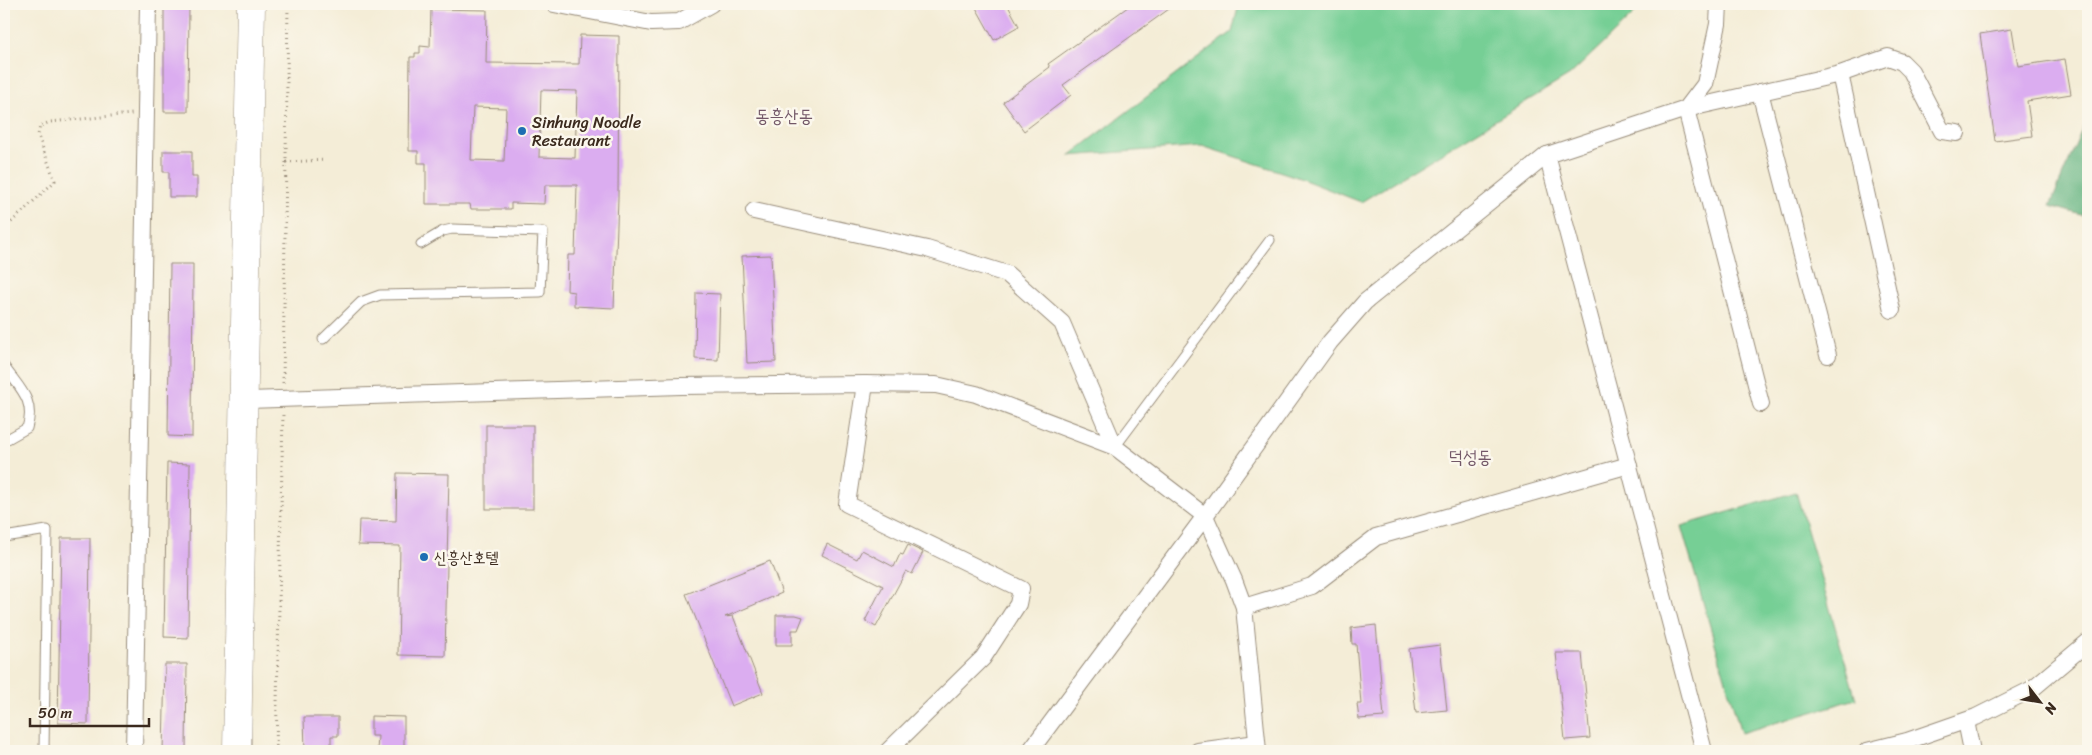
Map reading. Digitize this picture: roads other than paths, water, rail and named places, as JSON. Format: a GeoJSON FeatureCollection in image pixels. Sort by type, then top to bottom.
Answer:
{"type":"FeatureCollection","features":[{"type":"Feature","properties":{"kind":"highway"},"geometry":{"type":"LineString","coordinates":[[238,751],[251,4]]}},
{"type":"Feature","properties":{"kind":"street"},"geometry":{"type":"LineString","coordinates":[[134,751],[148,4]]}},
{"type":"Feature","properties":{"kind":"street"},"geometry":{"type":"LineString","coordinates":[[554,4],[650,23],[679,22],[711,4]]}},
{"type":"Feature","properties":{"kind":"street"},"geometry":{"type":"LineString","coordinates":[[1686,109],[1705,84],[1718,24],[1719,4]]}},
{"type":"Feature","properties":{"kind":"street"},"geometry":{"type":"LineString","coordinates":[[1030,751],[1348,320],[1365,302],[1547,155],[1686,109],[1840,74],[1888,57],[1902,62],[1911,71],[1942,131],[1957,133]]}},
{"type":"Feature","properties":{"kind":"street"},"geometry":{"type":"LineString","coordinates":[[1840,74],[1892,310]]}},
{"type":"Feature","properties":{"kind":"street"},"geometry":{"type":"LineString","coordinates":[[1760,92],[1828,355]]}},
{"type":"Feature","properties":{"kind":"street"},"geometry":{"type":"LineString","coordinates":[[1686,109],[1761,404]]}},
{"type":"Feature","properties":{"kind":"street"},"geometry":{"type":"LineString","coordinates":[[1547,155],[1704,751]]}},
{"type":"Feature","properties":{"kind":"street"},"geometry":{"type":"LineString","coordinates":[[754,210],[927,249],[1007,274],[1062,323],[1115,448]]}},
{"type":"Feature","properties":{"kind":"street"},"geometry":{"type":"LineString","coordinates":[[865,384],[847,504],[1021,590],[1018,604],[983,658],[888,751]]}},
{"type":"Feature","properties":{"kind":"street"},"geometry":{"type":"LineString","coordinates":[[245,400],[680,386],[865,384],[936,386],[969,392],[1115,448],[1205,516],[1244,607],[1258,747],[1198,751]]}},
{"type":"Feature","properties":{"kind":"street"},"geometry":{"type":"LineString","coordinates":[[1244,607],[1312,586],[1376,537],[1629,466]]}},
{"type":"Feature","properties":{"kind":"street"},"geometry":{"type":"LineString","coordinates":[[1867,751],[1908,741],[1966,721],[2032,689],[2088,642]]}},
{"type":"Feature","properties":{"kind":"street"},"geometry":{"type":"LineString","coordinates":[[1966,721],[1972,751]]}},
{"type":"Feature","properties":{"kind":"lane"},"geometry":{"type":"LineString","coordinates":[[323,339],[361,302],[380,295],[540,292],[543,232],[452,230],[443,231],[421,244]]}},
{"type":"Feature","properties":{"kind":"lane"},"geometry":{"type":"LineString","coordinates":[[1115,448],[1270,240]]}},
{"type":"Feature","properties":{"kind":"lane"},"geometry":{"type":"LineString","coordinates":[[4,366],[29,402],[31,415],[27,428],[4,441]]}},
{"type":"Feature","properties":{"kind":"lane"},"geometry":{"type":"LineString","coordinates":[[4,537],[47,530],[44,751]]}},
{"type":"Feature","properties":{"kind":"place","name":"Sinhung Noodle Restaurant"},"geometry":{"type":"Point","coordinates":[522,131]}},
{"type":"Feature","properties":{"kind":"place","name":"신흥산호텔"},"geometry":{"type":"Point","coordinates":[424,557]}},
{"type":"Feature","properties":{"kind":"district","name":"동흥산동"},"geometry":{"type":"Point","coordinates":[784,116]}},
{"type":"Feature","properties":{"kind":"district","name":"덕성동"},"geometry":{"type":"Point","coordinates":[1470,457]}}]}
